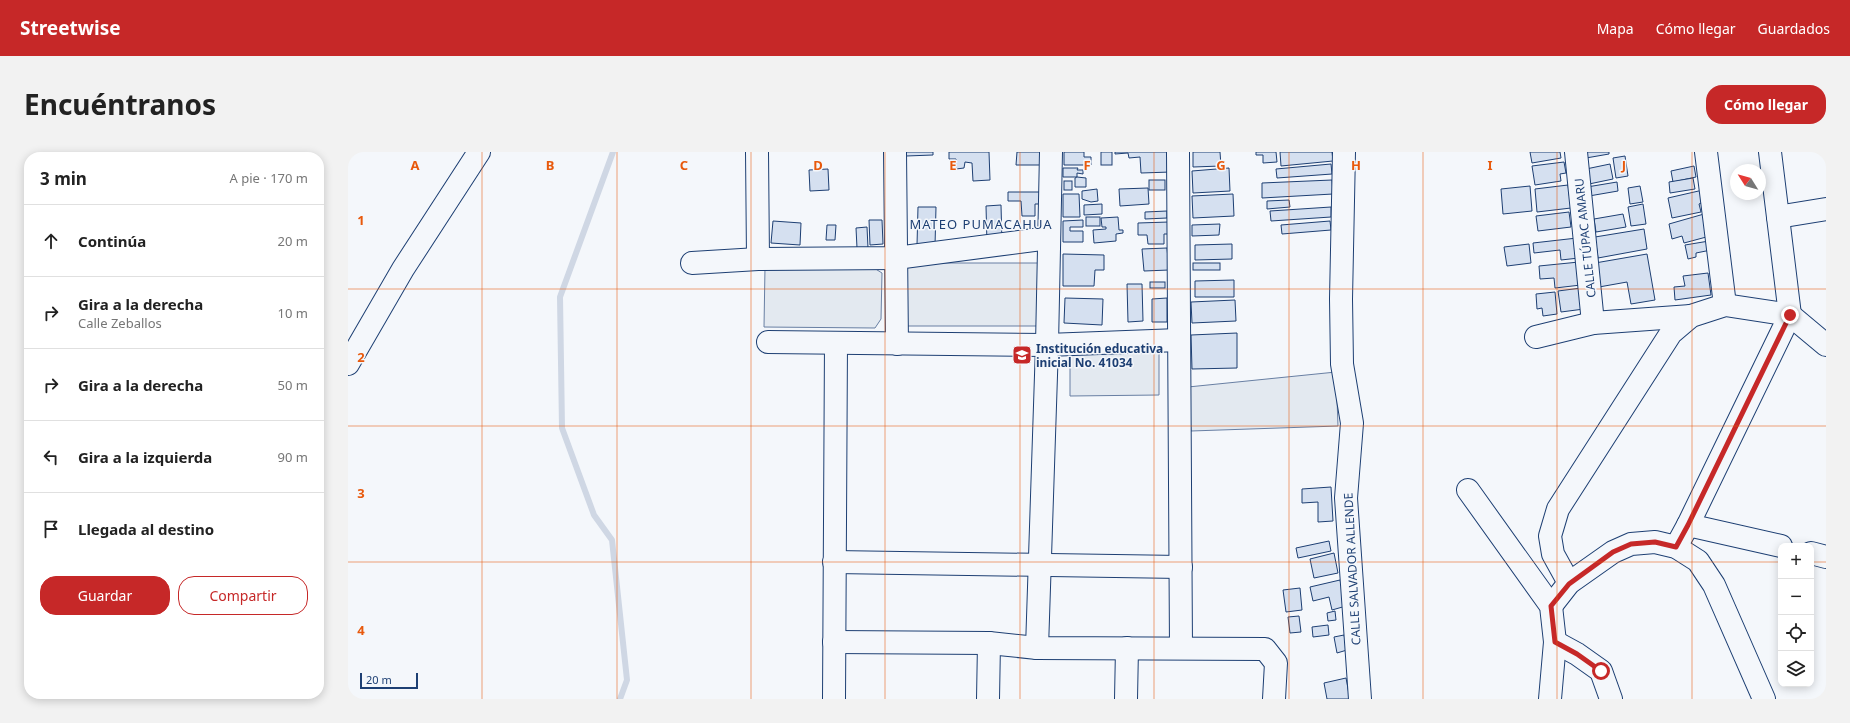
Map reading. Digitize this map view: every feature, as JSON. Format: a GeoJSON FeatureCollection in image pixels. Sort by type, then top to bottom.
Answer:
{"type":"FeatureCollection","features":[{"type":"Feature","properties":{"kind":"street"},"geometry":{"type":"LineString","coordinates":[[348,364],[403,269],[479,152]]}},
{"type":"Feature","properties":{"kind":"street"},"geometry":{"type":"LineString","coordinates":[[757,152],[758,259]]}},
{"type":"Feature","properties":{"kind":"street"},"geometry":{"type":"LineString","coordinates":[[895,152],[897,344]]}},
{"type":"Feature","properties":{"kind":"street"},"geometry":{"type":"LineString","coordinates":[[1037,648],[1048,345],[1051,152]]}},
{"type":"Feature","properties":{"kind":"street"},"geometry":{"type":"LineString","coordinates":[[1178,152],[1181,648]]}},
{"type":"Feature","properties":{"kind":"street","name":"CALLE SALVADOR ALLENDE"},"geometry":{"type":"LineString","coordinates":[[1344,152],[1341,321],[1342,364],[1352,423],[1346,498],[1360,699]]}},
{"type":"Feature","properties":{"kind":"street","name":"CALLE TÚPAC AMARU"},"geometry":{"type":"LineString","coordinates":[[1576,152],[1593,324]]}},
{"type":"Feature","properties":{"kind":"street"},"geometry":{"type":"LineString","coordinates":[[1706,152],[1725,305]]}},
{"type":"Feature","properties":{"kind":"street"},"geometry":{"type":"LineString","coordinates":[[1676,547],[1790,315],[1770,152]]}},
{"type":"Feature","properties":{"kind":"street"},"geometry":{"type":"LineString","coordinates":[[1778,217],[1826,209]]}},
{"type":"Feature","properties":{"kind":"street"},"geometry":{"type":"LineString","coordinates":[[692,263],[758,259],[896,258],[1049,238]]}},
{"type":"Feature","properties":{"kind":"street"},"geometry":{"type":"LineString","coordinates":[[1536,337],[1593,324],[1691,316],[1725,305],[1790,315],[1826,345]]}},
{"type":"Feature","properties":{"kind":"street"},"geometry":{"type":"LineString","coordinates":[[1569,584],[1553,554],[1550,536],[1558,509],[1671,333],[1691,316]]}},
{"type":"Feature","properties":{"kind":"street"},"geometry":{"type":"LineString","coordinates":[[768,342],[1048,345],[1179,340]]}},
{"type":"Feature","properties":{"kind":"street"},"geometry":{"type":"LineString","coordinates":[[834,699],[836,343]]}},
{"type":"Feature","properties":{"kind":"street"},"geometry":{"type":"LineString","coordinates":[[1468,490],[1551,606],[1555,642],[1550,699]]}},
{"type":"Feature","properties":{"kind":"street"},"geometry":{"type":"LineString","coordinates":[[1688,525],[1778,545]]}},
{"type":"Feature","properties":{"kind":"street"},"geometry":{"type":"LineString","coordinates":[[1551,606],[1569,584],[1613,552],[1631,544],[1655,542],[1676,547],[1698,561],[1714,585],[1764,699]]}},
{"type":"Feature","properties":{"kind":"street"},"geometry":{"type":"LineString","coordinates":[[1814,554],[1826,557]]}},
{"type":"Feature","properties":{"kind":"street"},"geometry":{"type":"LineString","coordinates":[[834,562],[1181,568]]}},
{"type":"Feature","properties":{"kind":"street"},"geometry":{"type":"LineString","coordinates":[[834,642],[989,643],[1037,648],[1265,649],[1276,663],[1274,699]]}},
{"type":"Feature","properties":{"kind":"street"},"geometry":{"type":"LineString","coordinates":[[1555,642],[1577,654],[1601,671],[1611,699]]}},
{"type":"Feature","properties":{"kind":"street"},"geometry":{"type":"LineString","coordinates":[[988,699],[989,643]]}},
{"type":"Feature","properties":{"kind":"street"},"geometry":{"type":"LineString","coordinates":[[1126,699],[1127,648]]}},
{"type":"Feature","properties":{"kind":"shaded area"},"geometry":{"type":"Polygon","coordinates":[[[906,263],[1038,263],[1037,326],[906,326],[906,263]]]}},
{"type":"Feature","properties":{"kind":"shaded area"},"geometry":{"type":"Polygon","coordinates":[[[765,267],[874,268],[882,273],[881,319],[875,328],[764,327],[765,267]]]}},
{"type":"Feature","properties":{"kind":"shaded area"},"geometry":{"type":"Polygon","coordinates":[[[1159,341],[1159,395],[1070,396],[1070,342],[1159,341]]]}},
{"type":"Feature","properties":{"kind":"shaded area"},"geometry":{"type":"Polygon","coordinates":[[[1336,372],[1338,426],[1191,431],[1188,387],[1336,372]]]}},
{"type":"Feature","properties":{"kind":"building"},"geometry":{"type":"Polygon","coordinates":[[[906,152],[933,152],[933,155],[906,156],[906,152]]]}},
{"type":"Feature","properties":{"kind":"building"},"geometry":{"type":"Polygon","coordinates":[[[949,152],[989,152],[990,180],[973,181],[972,163],[965,162],[964,168],[956,169],[956,159],[949,159],[949,152]]]}},
{"type":"Feature","properties":{"kind":"building"},"geometry":{"type":"Polygon","coordinates":[[[1017,152],[1043,152],[1043,165],[1016,165],[1017,152]]]}},
{"type":"Feature","properties":{"kind":"building"},"geometry":{"type":"Polygon","coordinates":[[[1064,152],[1084,152],[1084,157],[1091,157],[1091,165],[1064,165],[1064,152]]]}},
{"type":"Feature","properties":{"kind":"building"},"geometry":{"type":"Polygon","coordinates":[[[1101,152],[1112,152],[1112,165],[1101,165],[1101,152]]]}},
{"type":"Feature","properties":{"kind":"building"},"geometry":{"type":"Polygon","coordinates":[[[1115,152],[1171,152],[1171,172],[1141,173],[1140,157],[1129,158],[1128,153],[1115,154],[1115,152]]]}},
{"type":"Feature","properties":{"kind":"building"},"geometry":{"type":"Polygon","coordinates":[[[1193,152],[1220,152],[1221,166],[1193,167],[1193,152]]]}},
{"type":"Feature","properties":{"kind":"building"},"geometry":{"type":"Polygon","coordinates":[[[1256,152],[1276,152],[1277,162],[1263,163],[1263,155],[1256,155],[1256,152]]]}},
{"type":"Feature","properties":{"kind":"building"},"geometry":{"type":"Polygon","coordinates":[[[1280,152],[1332,152],[1333,161],[1281,166],[1280,152]]]}},
{"type":"Feature","properties":{"kind":"building"},"geometry":{"type":"Polygon","coordinates":[[[1530,152],[1560,152],[1561,158],[1532,163],[1530,152]]]}},
{"type":"Feature","properties":{"kind":"building"},"geometry":{"type":"Polygon","coordinates":[[[1585,152],[1609,152],[1609,154],[1586,158],[1585,152]]]}},
{"type":"Feature","properties":{"kind":"building"},"geometry":{"type":"Polygon","coordinates":[[[1625,156],[1628,176],[1616,178],[1613,158],[1625,156]]]}},
{"type":"Feature","properties":{"kind":"building"},"geometry":{"type":"Polygon","coordinates":[[[1564,162],[1566,173],[1560,174],[1561,181],[1535,185],[1532,166],[1564,162]]]}},
{"type":"Feature","properties":{"kind":"building"},"geometry":{"type":"Polygon","coordinates":[[[1331,164],[1332,174],[1277,178],[1276,169],[1331,164]]]}},
{"type":"Feature","properties":{"kind":"building"},"geometry":{"type":"Polygon","coordinates":[[[1610,164],[1613,179],[1589,184],[1586,169],[1610,164]]]}},
{"type":"Feature","properties":{"kind":"building"},"geometry":{"type":"Polygon","coordinates":[[[1694,166],[1696,177],[1673,182],[1671,171],[1694,166]]]}},
{"type":"Feature","properties":{"kind":"building"},"geometry":{"type":"Polygon","coordinates":[[[1063,168],[1078,168],[1077,170],[1083,170],[1083,174],[1077,173],[1077,177],[1063,177],[1063,168]]]}},
{"type":"Feature","properties":{"kind":"building"},"geometry":{"type":"Polygon","coordinates":[[[1229,168],[1230,191],[1193,193],[1192,171],[1229,168]]]}},
{"type":"Feature","properties":{"kind":"building"},"geometry":{"type":"Polygon","coordinates":[[[828,169],[829,190],[810,191],[809,170],[828,169]]]}},
{"type":"Feature","properties":{"kind":"building"},"geometry":{"type":"Polygon","coordinates":[[[1075,178],[1086,178],[1086,187],[1075,187],[1075,178]]]}},
{"type":"Feature","properties":{"kind":"building"},"geometry":{"type":"Polygon","coordinates":[[[1693,178],[1695,189],[1670,193],[1669,182],[1693,178]]]}},
{"type":"Feature","properties":{"kind":"building"},"geometry":{"type":"Polygon","coordinates":[[[1149,180],[1165,180],[1165,190],[1149,190],[1149,180]]]}},
{"type":"Feature","properties":{"kind":"building"},"geometry":{"type":"Polygon","coordinates":[[[1332,180],[1333,194],[1262,198],[1262,183],[1332,180]]]}},
{"type":"Feature","properties":{"kind":"building"},"geometry":{"type":"Polygon","coordinates":[[[1064,181],[1072,181],[1072,190],[1064,190],[1064,181]]]}},
{"type":"Feature","properties":{"kind":"building"},"geometry":{"type":"Polygon","coordinates":[[[1617,182],[1618,191],[1589,196],[1587,187],[1617,182]]]}},
{"type":"Feature","properties":{"kind":"building"},"geometry":{"type":"Polygon","coordinates":[[[1568,185],[1571,208],[1537,212],[1535,189],[1568,185]]]}},
{"type":"Feature","properties":{"kind":"building"},"geometry":{"type":"Polygon","coordinates":[[[1530,186],[1532,211],[1503,214],[1501,189],[1530,186]]]}},
{"type":"Feature","properties":{"kind":"building"},"geometry":{"type":"Polygon","coordinates":[[[1640,186],[1643,202],[1630,204],[1628,188],[1640,186]]]}},
{"type":"Feature","properties":{"kind":"building"},"geometry":{"type":"Polygon","coordinates":[[[1148,188],[1149,204],[1120,206],[1119,189],[1148,188]]]}},
{"type":"Feature","properties":{"kind":"building"},"geometry":{"type":"Polygon","coordinates":[[[1097,189],[1098,201],[1091,202],[1082,199],[1082,191],[1097,189]]]}},
{"type":"Feature","properties":{"kind":"building"},"geometry":{"type":"Polygon","coordinates":[[[1703,190],[1705,201],[1699,204],[1701,212],[1672,218],[1668,198],[1703,190]]]}},
{"type":"Feature","properties":{"kind":"building"},"geometry":{"type":"Polygon","coordinates":[[[1008,192],[1042,192],[1042,204],[1035,204],[1035,216],[1022,216],[1021,201],[1008,201],[1008,192]]]}},
{"type":"Feature","properties":{"kind":"building"},"geometry":{"type":"Polygon","coordinates":[[[1063,194],[1079,194],[1080,217],[1063,217],[1063,194]]]}},
{"type":"Feature","properties":{"kind":"building"},"geometry":{"type":"Polygon","coordinates":[[[1233,194],[1234,216],[1193,218],[1192,196],[1233,194]]]}},
{"type":"Feature","properties":{"kind":"building"},"geometry":{"type":"Polygon","coordinates":[[[1289,200],[1290,207],[1267,209],[1267,201],[1289,200]]]}},
{"type":"Feature","properties":{"kind":"building"},"geometry":{"type":"Polygon","coordinates":[[[1102,204],[1102,214],[1084,215],[1084,205],[1102,204]]]}},
{"type":"Feature","properties":{"kind":"building"},"geometry":{"type":"Polygon","coordinates":[[[1643,204],[1646,224],[1631,226],[1628,207],[1643,204]]]}},
{"type":"Feature","properties":{"kind":"building"},"geometry":{"type":"Polygon","coordinates":[[[1001,205],[1002,243],[987,244],[986,206],[1001,205]]]}},
{"type":"Feature","properties":{"kind":"building"},"geometry":{"type":"Polygon","coordinates":[[[918,207],[936,207],[935,246],[917,245],[918,207]]]}},
{"type":"Feature","properties":{"kind":"building"},"geometry":{"type":"Polygon","coordinates":[[[1331,207],[1331,217],[1271,221],[1270,211],[1331,207]]]}},
{"type":"Feature","properties":{"kind":"building"},"geometry":{"type":"Polygon","coordinates":[[[1167,211],[1167,218],[1145,219],[1145,212],[1167,211]]]}},
{"type":"Feature","properties":{"kind":"building"},"geometry":{"type":"Polygon","coordinates":[[[1569,212],[1571,227],[1538,231],[1536,216],[1569,212]]]}},
{"type":"Feature","properties":{"kind":"building"},"geometry":{"type":"Polygon","coordinates":[[[1623,214],[1626,227],[1596,232],[1594,219],[1623,214]]]}},
{"type":"Feature","properties":{"kind":"building"},"geometry":{"type":"Polygon","coordinates":[[[1704,214],[1710,236],[1684,243],[1682,236],[1672,239],[1669,224],[1704,214]]]}},
{"type":"Feature","properties":{"kind":"building"},"geometry":{"type":"Polygon","coordinates":[[[1086,217],[1100,217],[1100,226],[1086,226],[1086,217]]]}},
{"type":"Feature","properties":{"kind":"building"},"geometry":{"type":"Polygon","coordinates":[[[1118,217],[1119,230],[1123,230],[1123,233],[1116,234],[1116,241],[1094,243],[1093,230],[1106,229],[1106,227],[1102,227],[1101,218],[1118,217]]]}},
{"type":"Feature","properties":{"kind":"building"},"geometry":{"type":"Polygon","coordinates":[[[869,220],[882,220],[883,244],[870,245],[869,220]]]}},
{"type":"Feature","properties":{"kind":"building"},"geometry":{"type":"Polygon","coordinates":[[[1083,220],[1083,227],[1070,227],[1070,231],[1083,231],[1083,242],[1063,242],[1063,221],[1083,220]]]}},
{"type":"Feature","properties":{"kind":"building"},"geometry":{"type":"Polygon","coordinates":[[[773,221],[801,223],[800,245],[771,243],[773,221]]]}},
{"type":"Feature","properties":{"kind":"building"},"geometry":{"type":"Polygon","coordinates":[[[1330,221],[1331,230],[1282,234],[1281,225],[1330,221]]]}},
{"type":"Feature","properties":{"kind":"building"},"geometry":{"type":"Polygon","coordinates":[[[1169,222],[1169,234],[1164,234],[1164,244],[1148,244],[1147,235],[1138,235],[1138,223],[1169,222]]]}},
{"type":"Feature","properties":{"kind":"building"},"geometry":{"type":"Polygon","coordinates":[[[1220,224],[1219,235],[1192,236],[1192,225],[1220,224]]]}},
{"type":"Feature","properties":{"kind":"building"},"geometry":{"type":"Polygon","coordinates":[[[827,225],[836,225],[835,240],[826,240],[827,225]]]}},
{"type":"Feature","properties":{"kind":"building"},"geometry":{"type":"Polygon","coordinates":[[[867,227],[868,248],[857,248],[856,228],[867,227]]]}},
{"type":"Feature","properties":{"kind":"building"},"geometry":{"type":"Polygon","coordinates":[[[1644,229],[1647,249],[1598,258],[1595,237],[1644,229]]]}},
{"type":"Feature","properties":{"kind":"building"},"geometry":{"type":"Polygon","coordinates":[[[1577,238],[1579,258],[1561,260],[1560,250],[1534,253],[1533,243],[1577,238]]]}},
{"type":"Feature","properties":{"kind":"building"},"geometry":{"type":"Polygon","coordinates":[[[1709,241],[1711,250],[1696,253],[1696,257],[1688,259],[1685,245],[1709,241]]]}},
{"type":"Feature","properties":{"kind":"building"},"geometry":{"type":"Polygon","coordinates":[[[1232,244],[1232,259],[1195,260],[1195,245],[1232,244]]]}},
{"type":"Feature","properties":{"kind":"building"},"geometry":{"type":"Polygon","coordinates":[[[1529,244],[1531,263],[1507,266],[1504,247],[1529,244]]]}},
{"type":"Feature","properties":{"kind":"building"},"geometry":{"type":"Polygon","coordinates":[[[1167,248],[1169,270],[1144,271],[1142,249],[1167,248]]]}},
{"type":"Feature","properties":{"kind":"building"},"geometry":{"type":"Polygon","coordinates":[[[1063,254],[1104,255],[1104,270],[1095,270],[1094,286],[1063,286],[1063,254]]]}},
{"type":"Feature","properties":{"kind":"building"},"geometry":{"type":"Polygon","coordinates":[[[1647,254],[1655,300],[1631,304],[1627,282],[1599,287],[1595,263],[1647,254]]]}},
{"type":"Feature","properties":{"kind":"building"},"geometry":{"type":"Polygon","coordinates":[[[1579,262],[1581,285],[1555,288],[1554,278],[1540,279],[1539,266],[1579,262]]]}},
{"type":"Feature","properties":{"kind":"building"},"geometry":{"type":"Polygon","coordinates":[[[1193,263],[1220,263],[1220,270],[1193,270],[1193,263]]]}},
{"type":"Feature","properties":{"kind":"building"},"geometry":{"type":"Polygon","coordinates":[[[1708,273],[1711,295],[1675,300],[1674,287],[1685,286],[1683,276],[1708,273]]]}},
{"type":"Feature","properties":{"kind":"building"},"geometry":{"type":"Polygon","coordinates":[[[1234,280],[1234,297],[1195,297],[1195,281],[1234,280]]]}},
{"type":"Feature","properties":{"kind":"building"},"geometry":{"type":"Polygon","coordinates":[[[1150,282],[1165,282],[1165,288],[1150,288],[1150,282]]]}},
{"type":"Feature","properties":{"kind":"building"},"geometry":{"type":"Polygon","coordinates":[[[1127,284],[1142,284],[1143,321],[1128,322],[1127,284]]]}},
{"type":"Feature","properties":{"kind":"building"},"geometry":{"type":"Polygon","coordinates":[[[1581,288],[1584,309],[1561,312],[1558,291],[1581,288]]]}},
{"type":"Feature","properties":{"kind":"building"},"geometry":{"type":"Polygon","coordinates":[[[1555,292],[1557,314],[1543,316],[1542,308],[1537,309],[1536,294],[1555,292]]]}},
{"type":"Feature","properties":{"kind":"building"},"geometry":{"type":"Polygon","coordinates":[[[1065,298],[1103,299],[1102,325],[1064,323],[1065,298]]]}},
{"type":"Feature","properties":{"kind":"building"},"geometry":{"type":"Polygon","coordinates":[[[1167,298],[1167,322],[1152,322],[1152,299],[1167,298]]]}},
{"type":"Feature","properties":{"kind":"building"},"geometry":{"type":"Polygon","coordinates":[[[1235,300],[1236,321],[1192,323],[1191,302],[1235,300]]]}},
{"type":"Feature","properties":{"kind":"building"},"geometry":{"type":"Polygon","coordinates":[[[1237,333],[1237,368],[1192,369],[1191,335],[1237,333]]]}},
{"type":"Feature","properties":{"kind":"building"},"geometry":{"type":"Polygon","coordinates":[[[1331,487],[1333,521],[1318,522],[1318,502],[1302,503],[1302,489],[1331,487]]]}},
{"type":"Feature","properties":{"kind":"building"},"geometry":{"type":"Polygon","coordinates":[[[1329,541],[1331,551],[1298,558],[1296,548],[1329,541]]]}},
{"type":"Feature","properties":{"kind":"building"},"geometry":{"type":"Polygon","coordinates":[[[1334,553],[1338,573],[1314,578],[1310,559],[1334,553]]]}},
{"type":"Feature","properties":{"kind":"building"},"geometry":{"type":"Polygon","coordinates":[[[1340,580],[1346,606],[1332,610],[1329,597],[1313,601],[1310,587],[1340,580]]]}},
{"type":"Feature","properties":{"kind":"building"},"geometry":{"type":"Polygon","coordinates":[[[1300,588],[1302,610],[1286,612],[1283,590],[1300,588]]]}},
{"type":"Feature","properties":{"kind":"building"},"geometry":{"type":"Polygon","coordinates":[[[1335,611],[1336,620],[1328,621],[1327,613],[1335,611]]]}},
{"type":"Feature","properties":{"kind":"building"},"geometry":{"type":"Polygon","coordinates":[[[1299,616],[1301,632],[1290,633],[1288,617],[1299,616]]]}},
{"type":"Feature","properties":{"kind":"building"},"geometry":{"type":"Polygon","coordinates":[[[1328,625],[1329,635],[1313,637],[1312,627],[1328,625]]]}},
{"type":"Feature","properties":{"kind":"building"},"geometry":{"type":"Polygon","coordinates":[[[1344,635],[1347,650],[1337,653],[1334,637],[1344,635]]]}},
{"type":"Feature","properties":{"kind":"building"},"geometry":{"type":"Polygon","coordinates":[[[1346,678],[1350,699],[1327,699],[1324,683],[1346,678]]]}},
{"type":"Feature","properties":{"kind":"waterway"},"geometry":{"type":"LineString","coordinates":[[613,152],[560,297],[562,428],[594,515],[612,540],[627,680],[620,699]]}},
{"type":"Feature","properties":{"kind":"place","name":"Institución educativa inicial No. 41034"},"geometry":{"type":"Point","coordinates":[1022,355]}},
{"type":"Feature","properties":{"kind":"district","name":"MATEO PUMACAHUA"},"geometry":{"type":"Point","coordinates":[981,224]}},
{"type":"Feature","properties":{"kind":"route"},"geometry":{"type":"LineString","coordinates":[[1601,671],[1577,654],[1555,642],[1551,606],[1569,584],[1613,552],[1631,544],[1655,542],[1676,547],[1790,315]]}}]}
